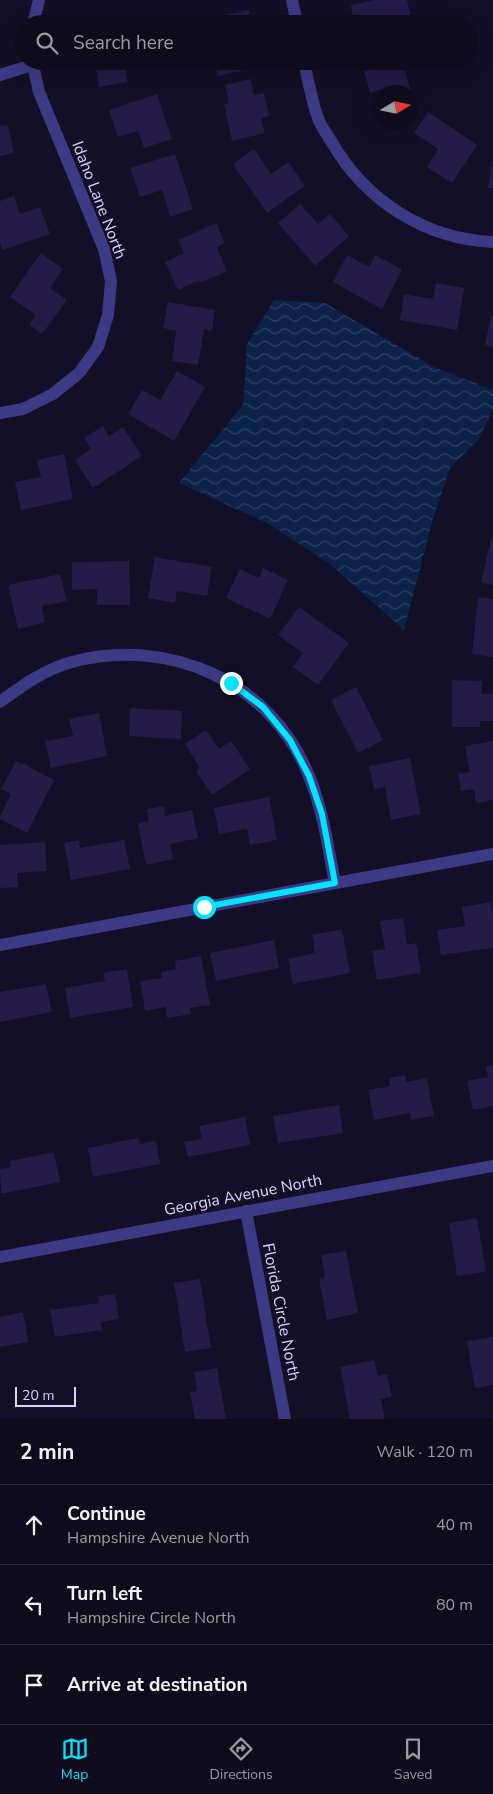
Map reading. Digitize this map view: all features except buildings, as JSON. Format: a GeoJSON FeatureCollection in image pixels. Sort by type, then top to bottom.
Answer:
{"type":"FeatureCollection","features":[{"type":"Feature","properties":{"kind":"street"},"geometry":{"type":"LineString","coordinates":[[35,15],[39,0]]}},
{"type":"Feature","properties":{"kind":"street"},"geometry":{"type":"LineString","coordinates":[[292,0],[295,15]]}},
{"type":"Feature","properties":{"kind":"street","name":"Idaho Lane North"},"geometry":{"type":"LineString","coordinates":[[0,75],[15,69]]}},
{"type":"Feature","properties":{"kind":"street","name":"Idaho Lane North"},"geometry":{"type":"LineString","coordinates":[[0,413],[23,409],[53,394],[79,373],[98,347],[108,316],[111,281],[104,249],[40,92],[34,70]]}},
{"type":"Feature","properties":{"kind":"street"},"geometry":{"type":"LineString","coordinates":[[306,70],[319,121],[340,157],[367,188],[399,214],[436,231],[476,241],[493,242]]}},
{"type":"Feature","properties":{"kind":"street"},"geometry":{"type":"LineString","coordinates":[[0,702],[34,678],[72,662],[111,655],[152,655],[193,665],[231,683],[263,707],[290,740],[309,776],[322,814],[335,883]]}},
{"type":"Feature","properties":{"kind":"street"},"geometry":{"type":"LineString","coordinates":[[0,945],[493,854]]}},
{"type":"Feature","properties":{"kind":"street","name":"Georgia Avenue North"},"geometry":{"type":"LineString","coordinates":[[0,1257],[493,1166]]}},
{"type":"Feature","properties":{"kind":"street","name":"Florida Circle North"},"geometry":{"type":"LineString","coordinates":[[246,1211],[285,1419]]}},
{"type":"Feature","properties":{"kind":"water"},"geometry":{"type":"Polygon","coordinates":[[[274,300],[325,303],[434,367],[493,390],[493,409],[479,439],[450,468],[432,522],[404,630],[330,564],[267,523],[179,483],[243,405],[247,344],[274,300]]]}},
{"type":"Feature","properties":{"kind":"route"},"geometry":{"type":"LineString","coordinates":[[204,907],[335,883],[322,814],[309,776],[290,740],[263,707],[231,683]]}}]}
